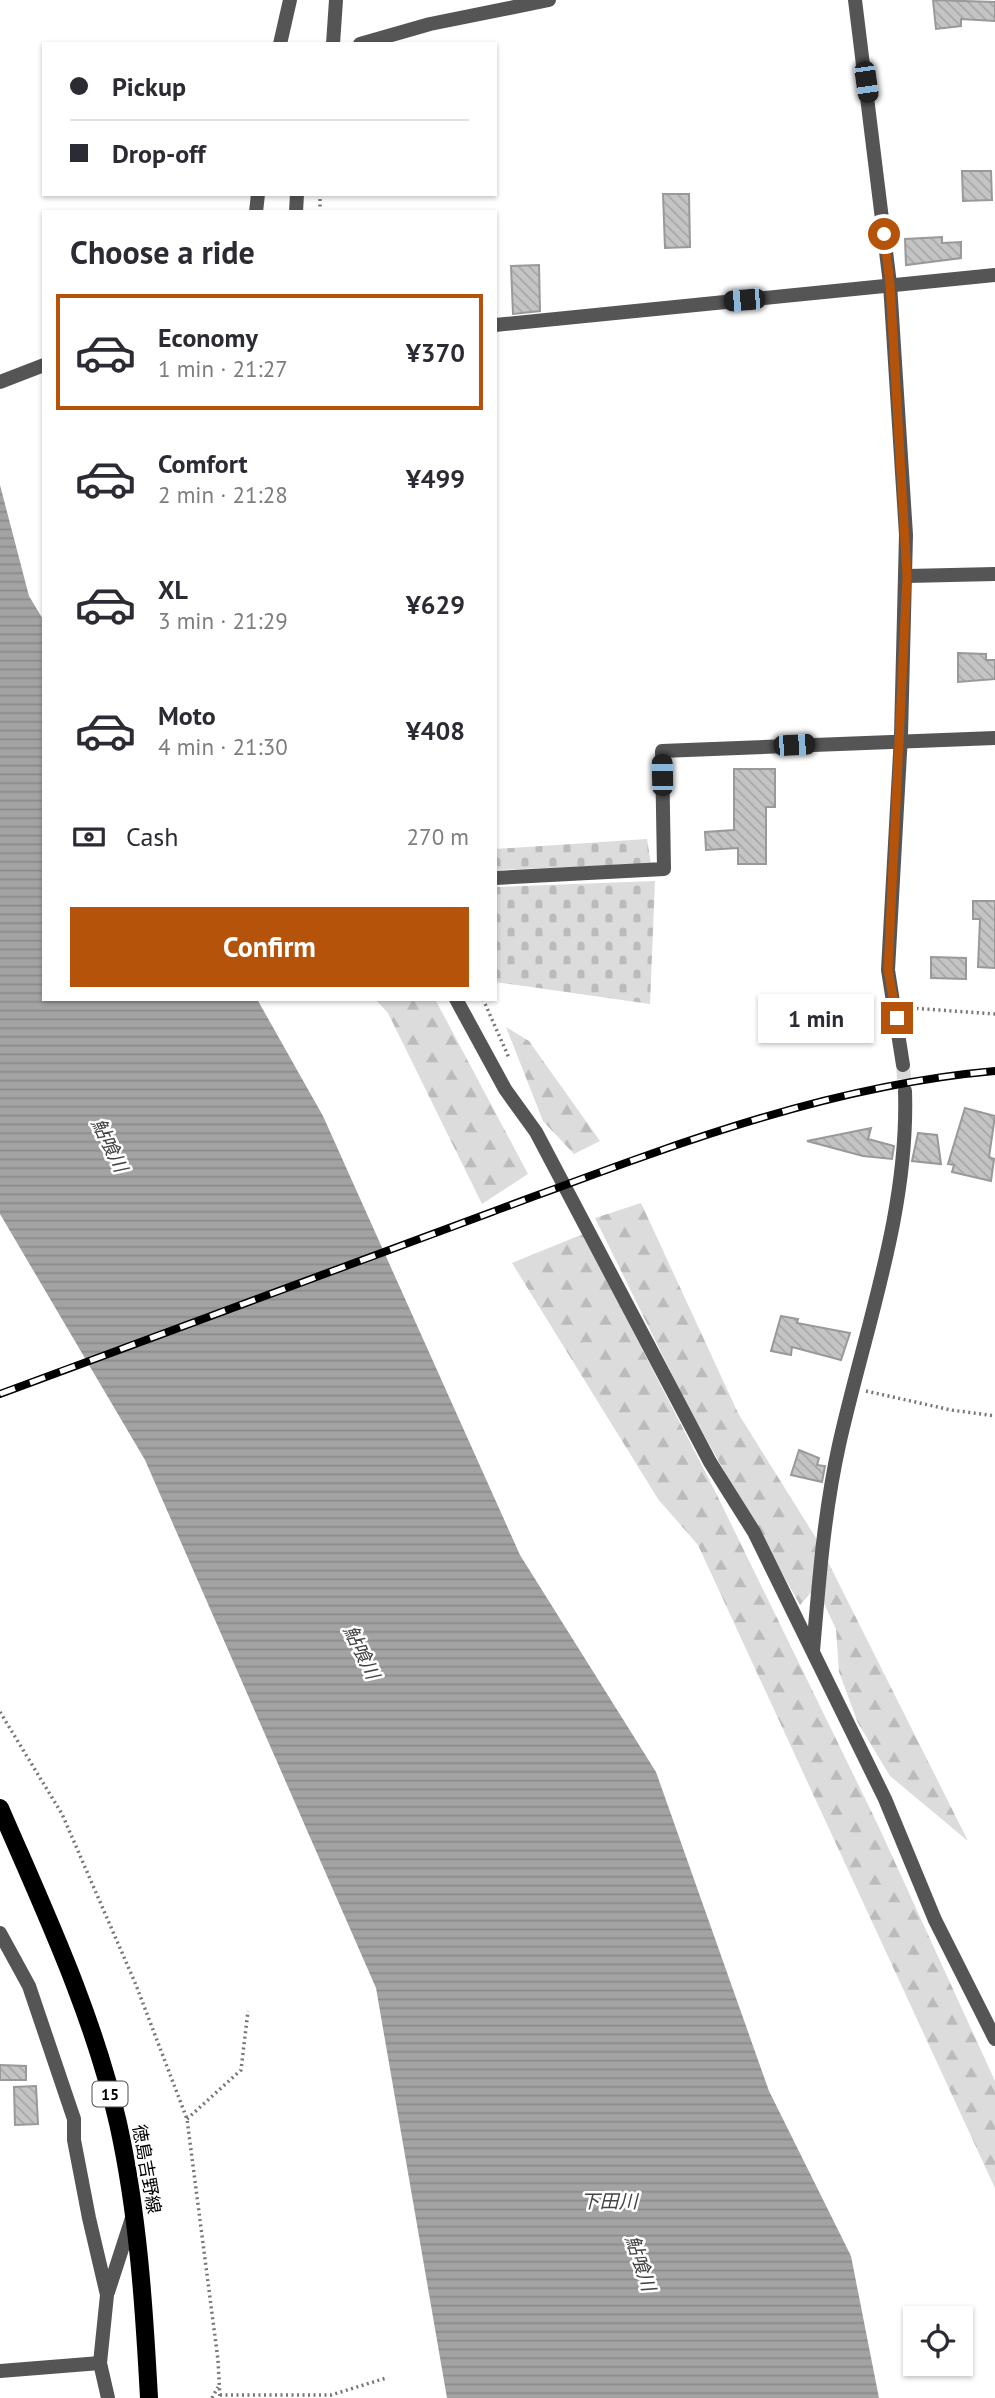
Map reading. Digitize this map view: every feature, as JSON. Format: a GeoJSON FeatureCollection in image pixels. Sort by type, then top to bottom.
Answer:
{"type":"FeatureCollection","features":[{"type":"Feature","properties":{"kind":"main road","name":"徳島吉野線"},"geometry":{"type":"LineString","coordinates":[[0,1808],[70,1973],[103,2067],[118,2122],[134,2210],[149,2398]]}},
{"type":"Feature","properties":{"kind":"main road","name":"徳島吉野線"},"geometry":{"type":"LineString","coordinates":[[0,1839],[31,1879]]}},
{"type":"Feature","properties":{"kind":"street"},"geometry":{"type":"LineString","coordinates":[[280,42],[290,0]]}},
{"type":"Feature","properties":{"kind":"street"},"geometry":{"type":"LineString","coordinates":[[333,42],[336,0]]}},
{"type":"Feature","properties":{"kind":"street"},"geometry":{"type":"LineString","coordinates":[[367,42],[429,23],[549,0]]}},
{"type":"Feature","properties":{"kind":"street"},"geometry":{"type":"LineString","coordinates":[[855,0],[890,284],[907,576],[888,970],[902,1065]]}},
{"type":"Feature","properties":{"kind":"street"},"geometry":{"type":"LineString","coordinates":[[497,325],[995,275]]}},
{"type":"Feature","properties":{"kind":"street"},"geometry":{"type":"LineString","coordinates":[[0,382],[42,366]]}},
{"type":"Feature","properties":{"kind":"street"},"geometry":{"type":"LineString","coordinates":[[907,576],[995,574]]}},
{"type":"Feature","properties":{"kind":"street"},"geometry":{"type":"LineString","coordinates":[[497,878],[664,869],[662,751],[995,738]]}},
{"type":"Feature","properties":{"kind":"street"},"geometry":{"type":"LineString","coordinates":[[458,1001],[505,1089],[536,1132],[710,1462],[754,1532],[885,1799],[935,1920],[995,2039]]}},
{"type":"Feature","properties":{"kind":"street"},"geometry":{"type":"LineString","coordinates":[[813,1652],[824,1518],[899,1194],[906,1127],[905,1091]]}},
{"type":"Feature","properties":{"kind":"street"},"geometry":{"type":"LineString","coordinates":[[0,1933],[29,1986],[74,2119],[74,2140],[86,2205],[107,2295]]}},
{"type":"Feature","properties":{"kind":"street"},"geometry":{"type":"LineString","coordinates":[[108,2398],[100,2363],[107,2295],[134,2210]]}},
{"type":"Feature","properties":{"kind":"street"},"geometry":{"type":"LineString","coordinates":[[0,2371],[100,2363]]}},
{"type":"Feature","properties":{"kind":"path"},"geometry":{"type":"LineString","coordinates":[[895,1007],[995,1014]]}},
{"type":"Feature","properties":{"kind":"path"},"geometry":{"type":"LineString","coordinates":[[854,1388],[951,1410],[995,1416]]}},
{"type":"Feature","properties":{"kind":"path"},"geometry":{"type":"LineString","coordinates":[[0,1712],[62,1814],[136,1985],[187,2119],[220,2397],[331,2395],[386,2378]]}},
{"type":"Feature","properties":{"kind":"path"},"geometry":{"type":"LineString","coordinates":[[187,2119],[241,2070],[248,2011]]}},
{"type":"Feature","properties":{"kind":"path"},"geometry":{"type":"LineString","coordinates":[[212,2398],[219,2385]]}},
{"type":"Feature","properties":{"kind":"green space"},"geometry":{"type":"Polygon","coordinates":[[[647,839],[651,864],[497,870],[497,849],[647,839]]]}},
{"type":"Feature","properties":{"kind":"green space"},"geometry":{"type":"Polygon","coordinates":[[[655,881],[650,1004],[497,982],[497,887],[655,881]]]}},
{"type":"Feature","properties":{"kind":"green space"},"geometry":{"type":"Polygon","coordinates":[[[377,1001],[436,1001],[528,1174],[482,1204],[388,1013],[377,1001]]]}},
{"type":"Feature","properties":{"kind":"green space"},"geometry":{"type":"Polygon","coordinates":[[[506,1027],[529,1041],[600,1141],[574,1154],[543,1121],[506,1027]]]}},
{"type":"Feature","properties":{"kind":"green space"},"geometry":{"type":"Polygon","coordinates":[[[641,1203],[738,1413],[816,1538],[968,1841],[890,1776],[858,1723],[839,1672],[836,1629],[816,1587],[800,1605],[687,1405],[595,1218],[641,1203]]]}},
{"type":"Feature","properties":{"kind":"green space"},"geometry":{"type":"Polygon","coordinates":[[[583,1234],[714,1489],[877,1823],[995,2081],[995,2188],[698,1545],[658,1499],[512,1263],[583,1234]]]}},
{"type":"Feature","properties":{"kind":"water","name":"下田川"},"geometry":{"type":"Polygon","coordinates":[[[0,485],[29,596],[42,618],[42,1001],[258,1001],[323,1116],[520,1555],[656,1772],[769,2091],[851,2256],[879,2398],[447,2398],[376,1988],[145,1460],[0,1214],[0,485]]]}},
{"type":"Feature","properties":{"kind":"building"},"geometry":{"type":"Polygon","coordinates":[[[933,0],[995,2],[995,21],[961,19],[961,26],[936,29],[933,0]]]}},
{"type":"Feature","properties":{"kind":"building"},"geometry":{"type":"Polygon","coordinates":[[[962,171],[991,171],[992,200],[963,201],[962,171]]]}},
{"type":"Feature","properties":{"kind":"building"},"geometry":{"type":"Polygon","coordinates":[[[663,194],[689,194],[690,247],[665,248],[663,194]]]}},
{"type":"Feature","properties":{"kind":"building"},"geometry":{"type":"Polygon","coordinates":[[[942,237],[942,243],[961,242],[961,258],[906,265],[905,239],[942,237]]]}},
{"type":"Feature","properties":{"kind":"building"},"geometry":{"type":"Polygon","coordinates":[[[539,265],[540,311],[513,314],[511,266],[539,265]]]}},
{"type":"Feature","properties":{"kind":"building"},"geometry":{"type":"Polygon","coordinates":[[[958,653],[986,654],[986,660],[995,660],[995,679],[958,682],[958,653]]]}},
{"type":"Feature","properties":{"kind":"building"},"geometry":{"type":"Polygon","coordinates":[[[734,769],[775,769],[775,807],[766,807],[766,864],[738,864],[738,848],[706,850],[705,832],[734,830],[734,769]]]}},
{"type":"Feature","properties":{"kind":"building"},"geometry":{"type":"Polygon","coordinates":[[[973,901],[995,901],[995,968],[978,967],[980,919],[973,919],[973,901]]]}},
{"type":"Feature","properties":{"kind":"building"},"geometry":{"type":"Polygon","coordinates":[[[931,957],[966,958],[966,979],[931,978],[931,957]]]}},
{"type":"Feature","properties":{"kind":"building"},"geometry":{"type":"Polygon","coordinates":[[[965,1108],[995,1116],[989,1157],[994,1159],[991,1181],[952,1172],[954,1165],[948,1164],[965,1108]]]}},
{"type":"Feature","properties":{"kind":"building"},"geometry":{"type":"Polygon","coordinates":[[[871,1128],[868,1139],[894,1146],[892,1159],[863,1156],[807,1141],[871,1128]]]}},
{"type":"Feature","properties":{"kind":"building"},"geometry":{"type":"Polygon","coordinates":[[[918,1133],[937,1135],[941,1164],[912,1161],[918,1133]]]}},
{"type":"Feature","properties":{"kind":"building"},"geometry":{"type":"Polygon","coordinates":[[[781,1316],[798,1319],[797,1323],[850,1333],[841,1360],[792,1347],[791,1355],[771,1351],[781,1316]]]}},
{"type":"Feature","properties":{"kind":"building"},"geometry":{"type":"Polygon","coordinates":[[[799,1450],[819,1458],[817,1465],[825,1466],[822,1482],[791,1475],[799,1450]]]}},
{"type":"Feature","properties":{"kind":"building"},"geometry":{"type":"Polygon","coordinates":[[[0,2065],[26,2066],[26,2080],[0,2080],[0,2065]]]}},
{"type":"Feature","properties":{"kind":"building"},"geometry":{"type":"Polygon","coordinates":[[[36,2086],[38,2124],[15,2125],[14,2087],[36,2086]]]}},
{"type":"Feature","properties":{"kind":"tunnel"},"geometry":{"type":"LineString","coordinates":[[903,1065],[905,1091]]}},
{"type":"Feature","properties":{"kind":"railway"},"geometry":{"type":"LineString","coordinates":[[0,1394],[677,1145],[802,1106],[866,1091],[995,1071]]}},
{"type":"Feature","properties":{"kind":"route"},"geometry":{"type":"LineString","coordinates":[[884,234],[890,284],[907,576],[888,970],[897,1018]]}},
{"type":"Feature","properties":{"kind":"water label","name":"鮎喰川"},"geometry":{"type":"Point","coordinates":[110,1145]}},
{"type":"Feature","properties":{"kind":"water label","name":"鮎喰川"},"geometry":{"type":"Point","coordinates":[362,1652]}},
{"type":"Feature","properties":{"kind":"water label","name":"鮎喰川"},"geometry":{"type":"Point","coordinates":[641,2263]}}]}
